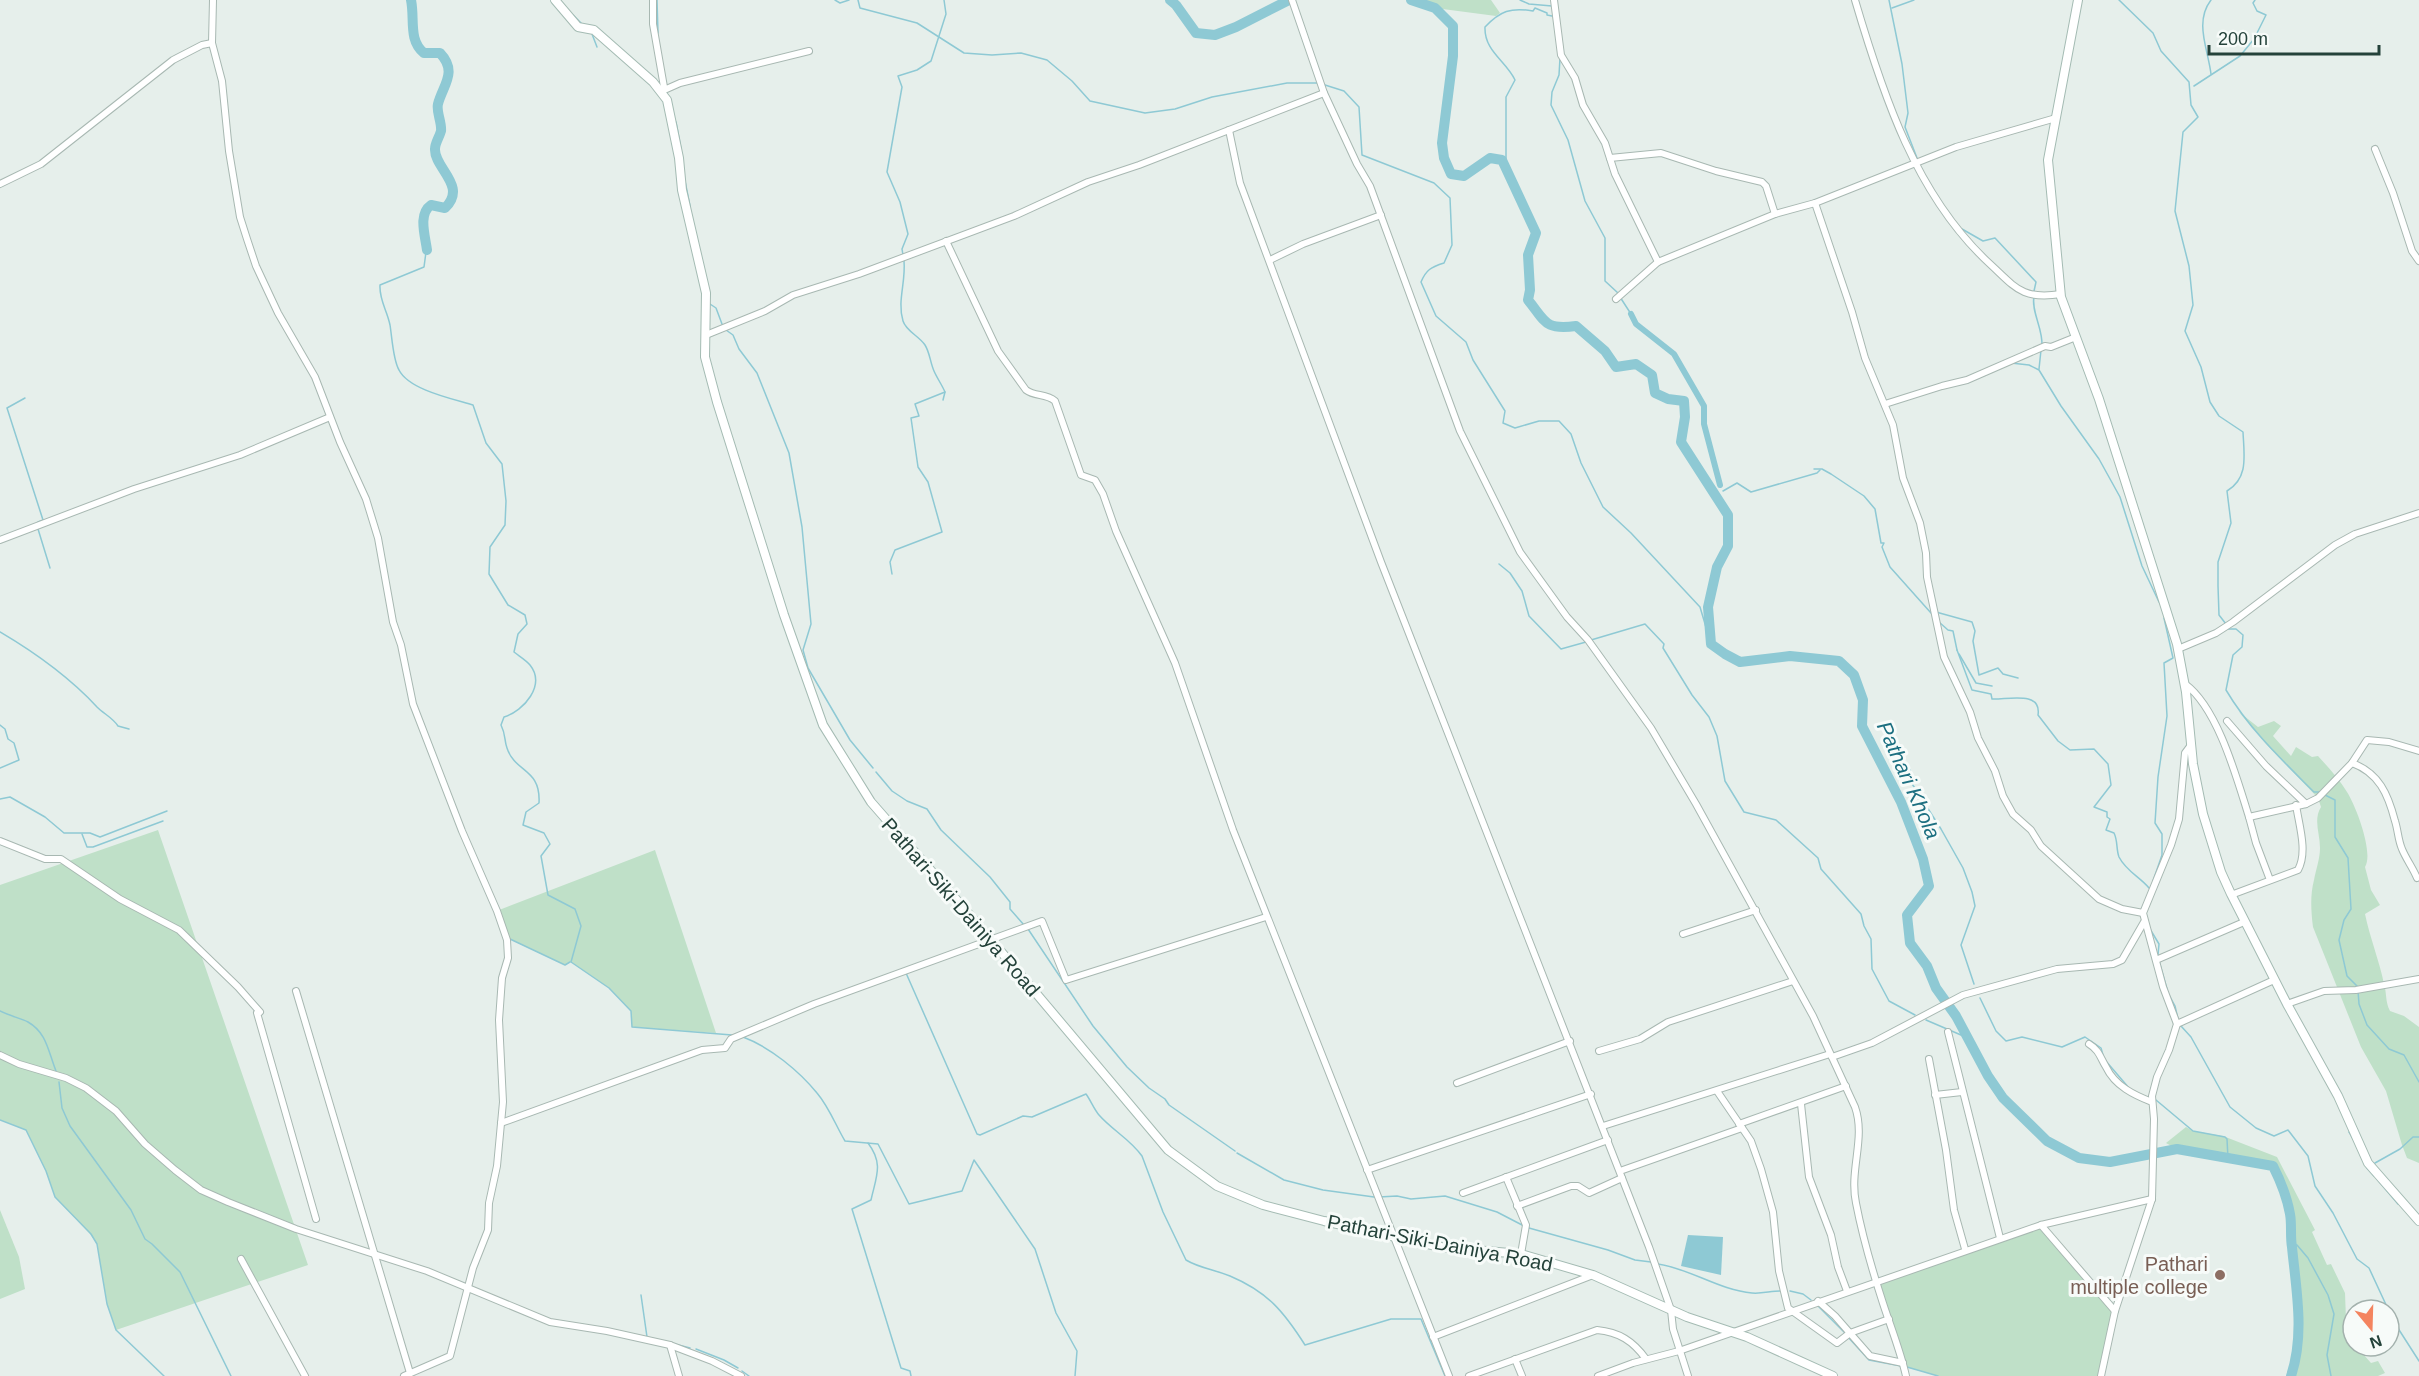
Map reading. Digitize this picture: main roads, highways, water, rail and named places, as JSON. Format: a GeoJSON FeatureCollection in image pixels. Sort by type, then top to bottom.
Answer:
{"type":"FeatureCollection","features":[{"type":"Feature","properties":{"kind":"main road","name":"Pathari-Siki-Dainiya Road"},"geometry":{"type":"LineString","coordinates":[[555,0],[578,27],[594,30],[662,91],[667,100],[676,138],[682,190],[706,293],[705,357],[784,615],[823,725],[871,802],[1168,1150],[1217,1186],[1263,1205],[1442,1247],[1521,1254],[1593,1275],[1671,1310],[1747,1337],[1833,1376]]}},
{"type":"Feature","properties":{"kind":"main road"},"geometry":{"type":"LineString","coordinates":[[2078,0],[2048,160],[2061,294],[2146,544],[2178,649],[2203,814],[2221,872],[2231,895],[2274,980],[2338,1096],[2368,1163],[2419,1221]]}},
{"type":"Feature","properties":{"kind":"water"},"geometry":{"type":"Polygon","coordinates":[[[1688,1235],[1723,1237],[1721,1275],[1681,1266],[1688,1235]]]}},
{"type":"Feature","properties":{"kind":"waterway"},"geometry":{"type":"LineString","coordinates":[[411,0],[414,36],[419,48],[424,53],[440,53],[449,72],[438,104],[441,131],[435,149],[453,192],[445,208],[431,205],[427,209],[423,219],[427,250]]}},
{"type":"Feature","properties":{"kind":"waterway"},"geometry":{"type":"LineString","coordinates":[[657,0],[658,33]]}},
{"type":"Feature","properties":{"kind":"waterway"},"geometry":{"type":"LineString","coordinates":[[835,0],[840,3],[849,0]]}},
{"type":"Feature","properties":{"kind":"waterway"},"geometry":{"type":"LineString","coordinates":[[858,0],[860,8],[917,23],[964,53],[992,55],[1021,53],[1047,60],[1072,81],[1090,101],[1145,113],[1175,109],[1212,97],[1287,83],[1317,83]]}},
{"type":"Feature","properties":{"kind":"waterway"},"geometry":{"type":"LineString","coordinates":[[903,255],[902,249],[908,234],[900,202],[887,172],[902,87],[898,76],[917,70],[931,61],[946,14],[944,0]]}},
{"type":"Feature","properties":{"kind":"waterway","name":"Pathari Khola"},"geometry":{"type":"LineString","coordinates":[[1170,0],[1196,33],[1215,35],[1289,0]]}},
{"type":"Feature","properties":{"kind":"waterway","name":"Pathari Khola"},"geometry":{"type":"LineString","coordinates":[[1411,0],[1435,8],[1453,26],[1453,56],[1442,143],[1444,158],[1451,174],[1464,176],[1490,158],[1502,160],[1536,233],[1528,255],[1530,290],[1528,300],[1547,323],[1558,327],[1576,326],[1605,351],[1616,367],[1636,364],[1652,375],[1655,393],[1668,399],[1684,401],[1685,417],[1681,442],[1728,515],[1728,546],[1717,567],[1708,607],[1711,644],[1740,662],[1790,656],[1839,661],[1854,675],[1863,700],[1862,726],[1901,802],[1923,859],[1929,886],[1907,915],[1910,943],[1927,966],[1936,988],[1956,1016],[1988,1076],[2003,1098],[2047,1141],[2079,1158],[2110,1162],[2177,1149],[2273,1166],[2291,1218],[2291,1243],[2299,1328],[2291,1376]]}},
{"type":"Feature","properties":{"kind":"waterway"},"geometry":{"type":"LineString","coordinates":[[1520,0],[1529,4],[1552,6]]}},
{"type":"Feature","properties":{"kind":"waterway"},"geometry":{"type":"LineString","coordinates":[[1889,0],[1902,64],[1908,113],[1905,127],[1917,158]]}},
{"type":"Feature","properties":{"kind":"waterway"},"geometry":{"type":"LineString","coordinates":[[1892,8],[1914,0]]}},
{"type":"Feature","properties":{"kind":"waterway"},"geometry":{"type":"LineString","coordinates":[[2119,0],[2153,33],[2161,51],[2189,82],[2191,105],[2198,117],[2183,132],[2175,211],[2189,266],[2193,305],[2185,331],[2201,367],[2210,402],[2219,416],[2243,432],[2244,465],[2239,480],[2227,491],[2231,523],[2218,562],[2219,615],[2226,624]]}},
{"type":"Feature","properties":{"kind":"waterway"},"geometry":{"type":"LineString","coordinates":[[2211,0],[2203,17],[2203,26],[2211,74]]}},
{"type":"Feature","properties":{"kind":"waterway"},"geometry":{"type":"LineString","coordinates":[[2194,86],[2240,56],[2254,39],[2266,15],[2257,11],[2253,3],[2255,0]]}},
{"type":"Feature","properties":{"kind":"waterway"},"geometry":{"type":"LineString","coordinates":[[1506,167],[1506,97],[1515,80],[1488,43],[1485,27],[1496,17],[1512,10],[1533,11],[1535,8],[1552,16]]}},
{"type":"Feature","properties":{"kind":"waterway"},"geometry":{"type":"LineString","coordinates":[[573,15],[582,24]]}},
{"type":"Feature","properties":{"kind":"waterway"},"geometry":{"type":"LineString","coordinates":[[592,34],[597,47]]}},
{"type":"Feature","properties":{"kind":"waterway"},"geometry":{"type":"LineString","coordinates":[[1560,58],[1559,75],[1552,92],[1551,105],[1568,140],[1585,201],[1605,238],[1605,281],[1618,293]]}},
{"type":"Feature","properties":{"kind":"waterway"},"geometry":{"type":"LineString","coordinates":[[1325,85],[1344,91],[1359,107],[1362,155],[1434,183],[1450,198],[1452,245],[1444,263],[1429,270],[1421,282],[1436,316],[1466,342],[1473,360],[1505,411],[1503,423],[1515,428],[1539,421],[1559,421],[1571,434],[1581,463],[1603,507],[1631,533],[1700,607],[1711,644]]}},
{"type":"Feature","properties":{"kind":"waterway"},"geometry":{"type":"LineString","coordinates":[[676,122],[681,149]]}},
{"type":"Feature","properties":{"kind":"waterway"},"geometry":{"type":"LineString","coordinates":[[685,181],[690,206]]}},
{"type":"Feature","properties":{"kind":"waterway"},"geometry":{"type":"LineString","coordinates":[[1962,229],[1983,241],[1995,238],[2036,282],[2034,291]]}},
{"type":"Feature","properties":{"kind":"waterway"},"geometry":{"type":"LineString","coordinates":[[426,252],[424,267],[380,285],[381,295],[390,325],[397,366],[404,377],[443,397],[473,405],[486,443],[502,464],[506,501],[505,525],[490,547],[489,574],[508,605],[525,615],[527,624],[518,634],[514,652],[530,665],[536,681],[525,703],[512,714],[504,717],[501,725],[511,756],[532,777],[539,792],[539,803],[526,812],[523,825],[544,833],[550,844],[541,856],[548,895],[575,909],[581,926],[571,962],[609,988],[631,1011],[632,1027],[732,1035]]}},
{"type":"Feature","properties":{"kind":"waterway"},"geometry":{"type":"LineString","coordinates":[[904,261],[901,314],[907,328],[927,348],[934,371],[945,392],[943,400]]}},
{"type":"Feature","properties":{"kind":"waterway"},"geometry":{"type":"LineString","coordinates":[[2034,296],[2034,308],[2042,346]]}},
{"type":"Feature","properties":{"kind":"waterway"},"geometry":{"type":"LineString","coordinates":[[1620,297],[1631,314]]}},
{"type":"Feature","properties":{"kind":"waterway"},"geometry":{"type":"LineString","coordinates":[[710,304],[716,308],[722,324]]}},
{"type":"Feature","properties":{"kind":"waterway"},"geometry":{"type":"LineString","coordinates":[[1631,314],[1636,324],[1674,354],[1704,406],[1704,424],[1720,485]]}},
{"type":"Feature","properties":{"kind":"waterway"},"geometry":{"type":"LineString","coordinates":[[726,330],[733,335],[739,349],[757,373],[789,453],[802,527],[811,624],[803,650],[808,668],[850,740],[873,768]]}},
{"type":"Feature","properties":{"kind":"waterway"},"geometry":{"type":"LineString","coordinates":[[2039,369],[2041,350]]}},
{"type":"Feature","properties":{"kind":"waterway"},"geometry":{"type":"LineString","coordinates":[[2011,363],[2029,365],[2039,370],[2061,406],[2099,459],[2120,497],[2142,566],[2159,602]]}},
{"type":"Feature","properties":{"kind":"waterway"},"geometry":{"type":"LineString","coordinates":[[892,574],[890,562],[895,550],[942,532],[928,482],[918,467],[911,418],[919,416],[915,404],[945,392]]}},
{"type":"Feature","properties":{"kind":"waterway"},"geometry":{"type":"LineString","coordinates":[[25,398],[7,408],[43,520],[38,522]]}},
{"type":"Feature","properties":{"kind":"waterway"},"geometry":{"type":"LineString","coordinates":[[1814,469],[1822,469],[1831,474],[1864,496],[1875,509],[1881,543],[1884,543],[1882,547],[1890,567],[1931,613]]}},
{"type":"Feature","properties":{"kind":"waterway"},"geometry":{"type":"LineString","coordinates":[[1723,491],[1737,483],[1751,492],[1817,473],[1820,470]]}},
{"type":"Feature","properties":{"kind":"waterway"},"geometry":{"type":"LineString","coordinates":[[38,529],[50,568]]}},
{"type":"Feature","properties":{"kind":"waterway"},"geometry":{"type":"LineString","coordinates":[[1499,564],[1510,573],[1522,591],[1529,616],[1561,649],[1586,642]]}},
{"type":"Feature","properties":{"kind":"waterway"},"geometry":{"type":"LineString","coordinates":[[1936,612],[1972,622],[1979,675],[1998,668],[2003,674],[2018,678]]}},
{"type":"Feature","properties":{"kind":"waterway"},"geometry":{"type":"LineString","coordinates":[[2153,881],[2162,855],[2162,834],[2155,823],[2158,777],[2167,716],[2164,663],[2173,658],[2164,618]]}},
{"type":"Feature","properties":{"kind":"waterway"},"geometry":{"type":"LineString","coordinates":[[1939,622],[1948,630],[1953,631],[1957,650]]}},
{"type":"Feature","properties":{"kind":"waterway"},"geometry":{"type":"LineString","coordinates":[[1591,640],[1645,624],[1664,644],[1663,648],[1692,695],[1709,717],[1717,736],[1725,781],[1744,812],[1776,820],[1818,858],[1821,869],[1861,914],[1871,939],[1872,969],[1889,1001],[1915,1015]]}},
{"type":"Feature","properties":{"kind":"waterway"},"geometry":{"type":"LineString","coordinates":[[2228,629],[2236,629],[2243,635],[2242,647],[2233,655],[2226,690],[2267,744],[2314,792],[2319,792]]}},
{"type":"Feature","properties":{"kind":"waterway"},"geometry":{"type":"LineString","coordinates":[[0,632],[39,657],[63,676],[118,726],[129,729]]}},
{"type":"Feature","properties":{"kind":"waterway"},"geometry":{"type":"LineString","coordinates":[[1957,650],[1972,690],[1991,694],[1992,699],[2029,699],[2038,707],[2038,715],[2058,741],[2070,750],[2094,749],[2108,764],[2111,785],[2094,807],[2107,812],[2107,817],[2110,819],[2106,830],[2114,833],[2119,857],[2125,866],[2149,888]]}},
{"type":"Feature","properties":{"kind":"waterway"},"geometry":{"type":"LineString","coordinates":[[1959,654],[1976,683],[1992,686]]}},
{"type":"Feature","properties":{"kind":"waterway"},"geometry":{"type":"LineString","coordinates":[[1880,724],[1900,750],[1898,759],[1900,766],[1907,764],[1911,772],[1909,779],[1963,868],[1972,892],[1975,906],[1961,945],[1974,984]]}},
{"type":"Feature","properties":{"kind":"waterway"},"geometry":{"type":"LineString","coordinates":[[0,725],[5,729],[8,739],[14,743],[19,760],[0,768]]}},
{"type":"Feature","properties":{"kind":"waterway"},"geometry":{"type":"LineString","coordinates":[[876,772],[892,791],[907,801],[927,809],[941,830],[990,877],[1010,902],[1010,909],[1024,925]]}},
{"type":"Feature","properties":{"kind":"waterway"},"geometry":{"type":"LineString","coordinates":[[2325,795],[2335,800],[2335,837],[2348,858],[2351,909],[2344,920],[2339,940],[2347,976],[2358,987]]}},
{"type":"Feature","properties":{"kind":"waterway"},"geometry":{"type":"LineString","coordinates":[[0,799],[10,797],[45,817],[64,833],[90,833],[100,837],[167,811]]}},
{"type":"Feature","properties":{"kind":"waterway"},"geometry":{"type":"LineString","coordinates":[[82,834],[87,847],[93,847],[163,821]]}},
{"type":"Feature","properties":{"kind":"waterway"},"geometry":{"type":"LineString","coordinates":[[1028,929],[1093,1026],[1127,1067],[1169,1105],[1235,1151]]}},
{"type":"Feature","properties":{"kind":"waterway"},"geometry":{"type":"LineString","coordinates":[[2150,929],[2159,944],[2158,955]]}},
{"type":"Feature","properties":{"kind":"waterway"},"geometry":{"type":"LineString","coordinates":[[510,939],[565,965],[570,962]]}},
{"type":"Feature","properties":{"kind":"waterway"},"geometry":{"type":"LineString","coordinates":[[2159,961],[2167,989]]}},
{"type":"Feature","properties":{"kind":"waterway"},"geometry":{"type":"LineString","coordinates":[[906,973],[977,1134],[980,1135],[1023,1116],[1032,1117],[1086,1094],[1099,1115],[1142,1156],[1163,1212],[1186,1260],[1230,1276],[1265,1296],[1282,1313],[1305,1345],[1391,1319],[1421,1319],[1445,1376]]}},
{"type":"Feature","properties":{"kind":"waterway"},"geometry":{"type":"LineString","coordinates":[[2358,991],[2359,1004],[2367,1025],[2389,1049],[2404,1055],[2419,1082]]}},
{"type":"Feature","properties":{"kind":"waterway"},"geometry":{"type":"LineString","coordinates":[[2168,993],[2175,1006],[2178,1019]]}},
{"type":"Feature","properties":{"kind":"waterway"},"geometry":{"type":"LineString","coordinates":[[1980,998],[1996,1031],[2006,1041],[2022,1037],[2062,1047],[2085,1037],[2101,1048],[2103,1055]]}},
{"type":"Feature","properties":{"kind":"waterway"},"geometry":{"type":"LineString","coordinates":[[0,1011],[28,1022],[39,1031],[56,1071]]}},
{"type":"Feature","properties":{"kind":"waterway"},"geometry":{"type":"LineString","coordinates":[[1926,1020],[1968,1038]]}},
{"type":"Feature","properties":{"kind":"waterway"},"geometry":{"type":"LineString","coordinates":[[2181,1026],[2191,1037],[2230,1107],[2256,1128],[2274,1136],[2288,1130],[2308,1156],[2315,1186],[2333,1213],[2357,1259],[2369,1268],[2394,1322],[2419,1361]]}},
{"type":"Feature","properties":{"kind":"waterway"},"geometry":{"type":"LineString","coordinates":[[743,1037],[774,1053],[802,1076],[829,1110],[845,1141],[878,1144],[909,1204],[962,1191],[974,1160],[1035,1249],[1056,1313],[1077,1351],[1075,1376]]}},
{"type":"Feature","properties":{"kind":"waterway"},"geometry":{"type":"LineString","coordinates":[[2105,1060],[2129,1088]]}},
{"type":"Feature","properties":{"kind":"waterway"},"geometry":{"type":"LineString","coordinates":[[59,1082],[62,1108],[70,1126],[131,1210],[145,1239],[180,1272],[231,1376]]}},
{"type":"Feature","properties":{"kind":"waterway"},"geometry":{"type":"LineString","coordinates":[[2156,1100],[2193,1131],[2225,1137],[2228,1159]]}},
{"type":"Feature","properties":{"kind":"waterway"},"geometry":{"type":"LineString","coordinates":[[0,1120],[26,1130],[46,1171],[55,1197],[91,1234],[97,1244],[107,1304],[116,1330],[164,1376]]}},
{"type":"Feature","properties":{"kind":"waterway"},"geometry":{"type":"LineString","coordinates":[[2349,1132],[2353,1139]]}},
{"type":"Feature","properties":{"kind":"waterway"},"geometry":{"type":"LineString","coordinates":[[2375,1163],[2400,1149],[2413,1137],[2419,1137]]}},
{"type":"Feature","properties":{"kind":"waterway"},"geometry":{"type":"LineString","coordinates":[[868,1143],[876,1158],[875,1184],[871,1200],[852,1209],[901,1368],[910,1371],[911,1376]]}},
{"type":"Feature","properties":{"kind":"waterway"},"geometry":{"type":"LineString","coordinates":[[1237,1153],[1284,1180],[1323,1190],[1374,1197]]}},
{"type":"Feature","properties":{"kind":"waterway"},"geometry":{"type":"LineString","coordinates":[[2367,1168],[2374,1176]]}},
{"type":"Feature","properties":{"kind":"waterway"},"geometry":{"type":"LineString","coordinates":[[2377,1179],[2398,1204]]}},
{"type":"Feature","properties":{"kind":"waterway"},"geometry":{"type":"LineString","coordinates":[[1379,1197],[1397,1196],[1411,1199],[1445,1196],[1497,1212],[1524,1226]]}},
{"type":"Feature","properties":{"kind":"waterway"},"geometry":{"type":"LineString","coordinates":[[1529,1228],[1635,1260],[1651,1262]]}},
{"type":"Feature","properties":{"kind":"waterway"},"geometry":{"type":"LineString","coordinates":[[2291,1244],[2297,1245],[2308,1258],[2328,1295],[2334,1314],[2327,1355],[2331,1376]]}},
{"type":"Feature","properties":{"kind":"waterway"},"geometry":{"type":"LineString","coordinates":[[1658,1264],[1682,1270],[1740,1291],[1755,1293],[1780,1291]]}},
{"type":"Feature","properties":{"kind":"waterway"},"geometry":{"type":"LineString","coordinates":[[1790,1291],[1803,1294],[1811,1300]]}},
{"type":"Feature","properties":{"kind":"waterway"},"geometry":{"type":"LineString","coordinates":[[641,1295],[647,1337],[690,1348]]}},
{"type":"Feature","properties":{"kind":"waterway"},"geometry":{"type":"LineString","coordinates":[[1818,1306],[1845,1333]]}},
{"type":"Feature","properties":{"kind":"waterway"},"geometry":{"type":"LineString","coordinates":[[1848,1337],[1869,1360],[1901,1366]]}},
{"type":"Feature","properties":{"kind":"waterway"},"geometry":{"type":"LineString","coordinates":[[696,1349],[738,1368]]}},
{"type":"Feature","properties":{"kind":"waterway"},"geometry":{"type":"LineString","coordinates":[[1907,1367],[1938,1376]]}},
{"type":"Feature","properties":{"kind":"waterway"},"geometry":{"type":"LineString","coordinates":[[742,1371],[749,1376]]}},
{"type":"Feature","properties":{"kind":"place","name":"Pathari multiple college"},"geometry":{"type":"Point","coordinates":[2220,1275]}}]}
